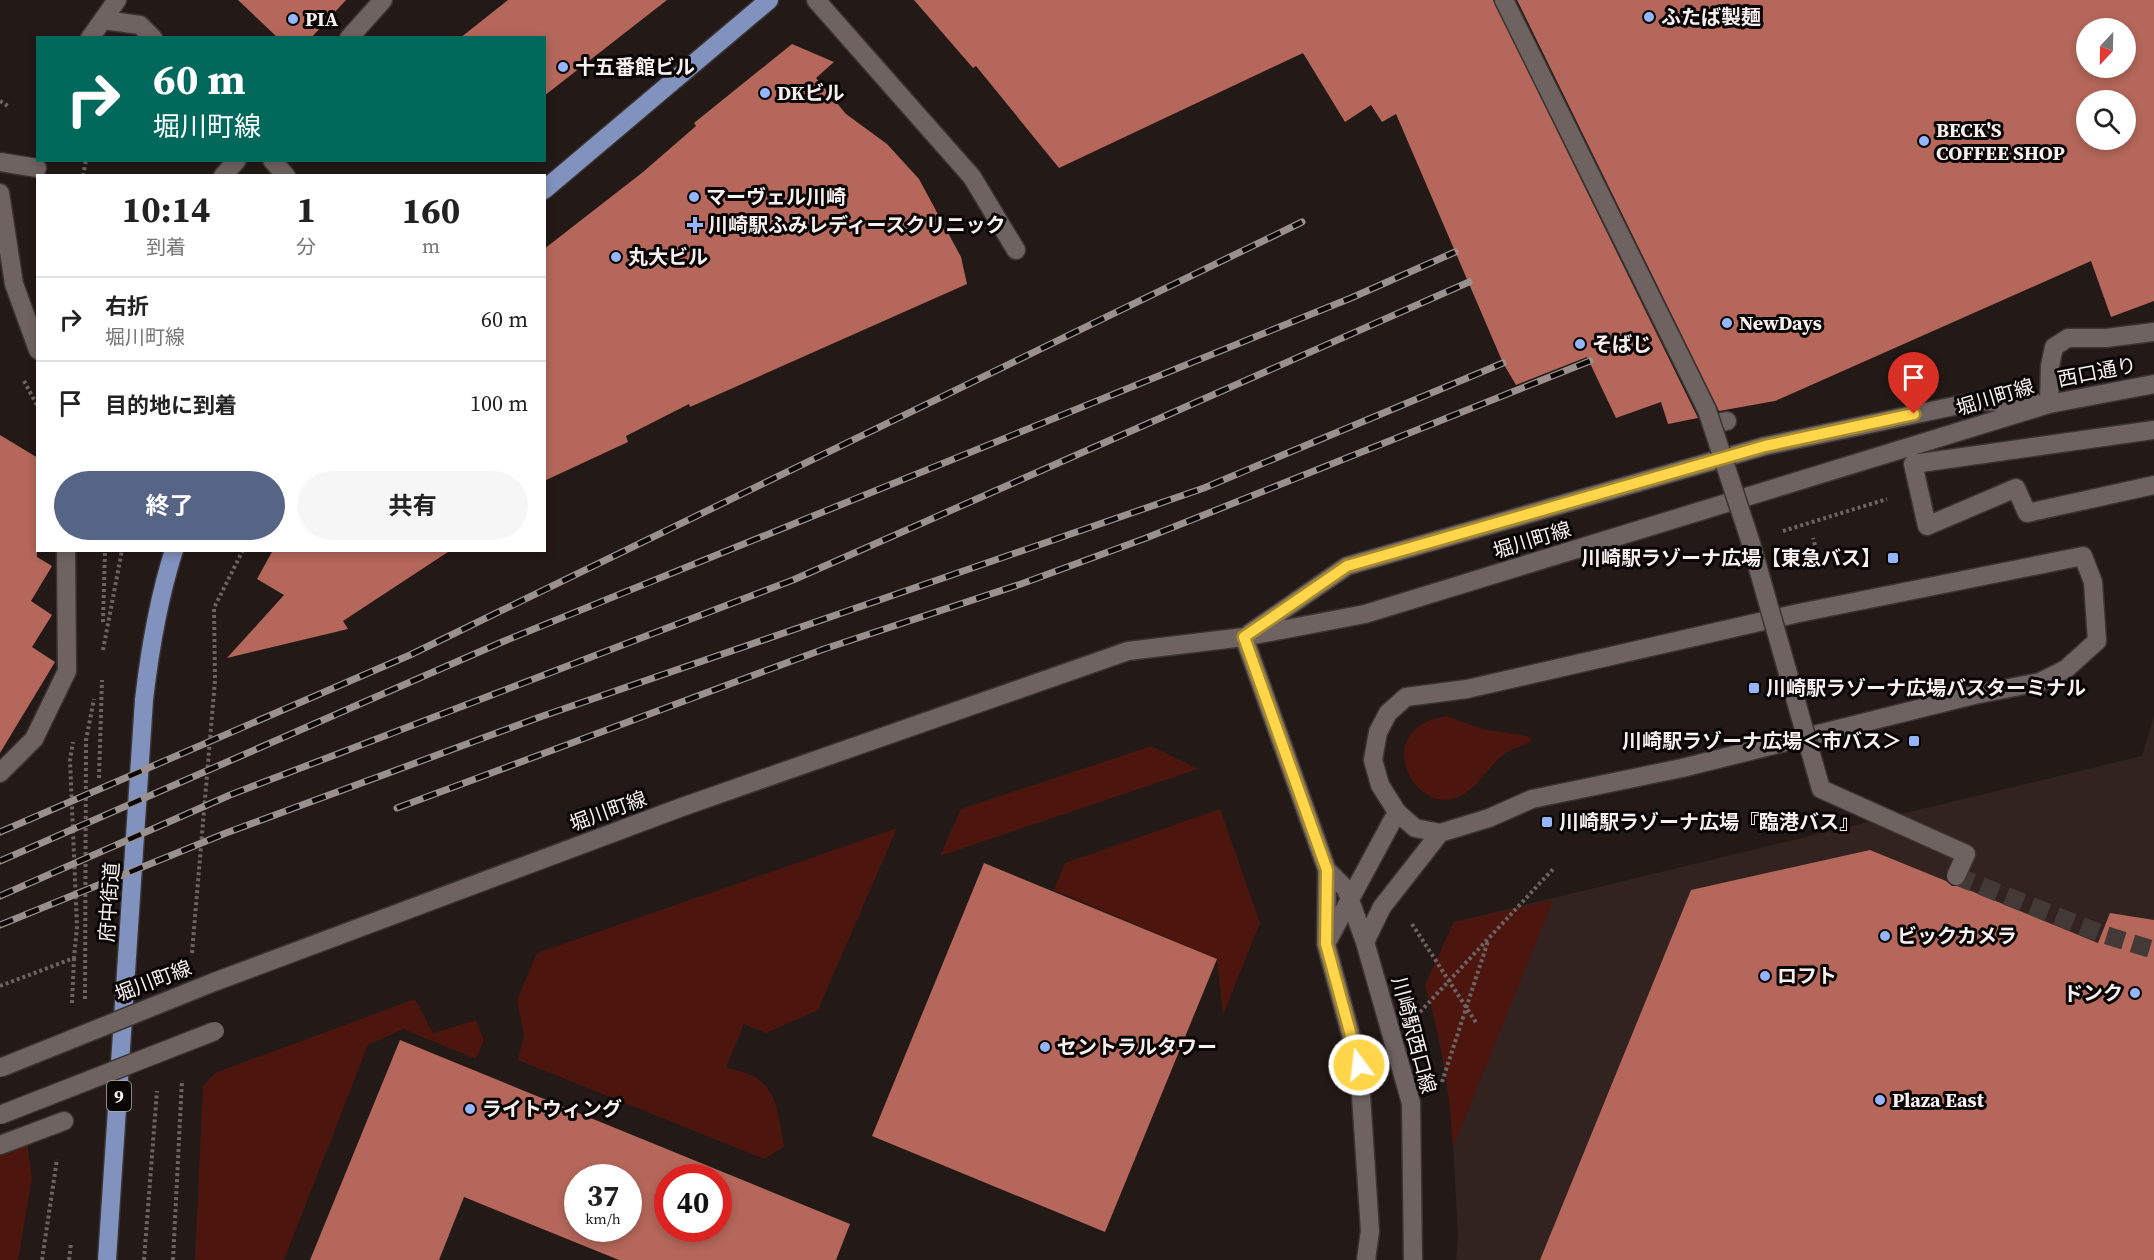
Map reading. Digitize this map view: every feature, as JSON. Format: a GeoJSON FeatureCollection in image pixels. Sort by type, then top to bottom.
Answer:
{"type":"FeatureCollection","features":[{"type":"Feature","properties":{"kind":"main road"},"geometry":{"type":"LineString","coordinates":[[546,188],[769,0]]}},
{"type":"Feature","properties":{"kind":"main road","name":"府中街道"},"geometry":{"type":"LineString","coordinates":[[107,1260],[144,700],[150,645],[160,593],[173,552]]}},
{"type":"Feature","properties":{"kind":"street"},"geometry":{"type":"LineString","coordinates":[[91,36],[117,0]]}},
{"type":"Feature","properties":{"kind":"street"},"geometry":{"type":"LineString","coordinates":[[351,36],[383,0]]}},
{"type":"Feature","properties":{"kind":"street"},"geometry":{"type":"LineString","coordinates":[[816,0],[972,177],[1016,250]]}},
{"type":"Feature","properties":{"kind":"street"},"geometry":{"type":"LineString","coordinates":[[1504,0],[1715,418],[1821,789],[1966,854],[1956,876]]}},
{"type":"Feature","properties":{"kind":"street"},"geometry":{"type":"LineString","coordinates":[[103,20],[140,25],[151,36]]}},
{"type":"Feature","properties":{"kind":"street"},"geometry":{"type":"LineString","coordinates":[[0,162],[38,168]]}},
{"type":"Feature","properties":{"kind":"street"},"geometry":{"type":"LineString","coordinates":[[225,174],[235,162]]}},
{"type":"Feature","properties":{"kind":"street"},"geometry":{"type":"LineString","coordinates":[[274,162],[284,174]]}},
{"type":"Feature","properties":{"kind":"street"},"geometry":{"type":"LineString","coordinates":[[0,193],[14,284],[36,344]]}},
{"type":"Feature","properties":{"kind":"street"},"geometry":{"type":"LineString","coordinates":[[2049,404],[2050,366],[2054,347],[2068,338],[2106,338],[2154,332]]}},
{"type":"Feature","properties":{"kind":"street","name":"西口通り"},"geometry":{"type":"LineString","coordinates":[[2049,404],[2154,384]]}},
{"type":"Feature","properties":{"kind":"street","name":"堀川町線"},"geometry":{"type":"LineString","coordinates":[[1244,637],[1347,566],[1765,446],[1978,401],[2049,404]]}},
{"type":"Feature","properties":{"kind":"street","name":"堀川町線"},"geometry":{"type":"LineString","coordinates":[[0,1068],[214,982],[682,807],[1128,651],[1244,637],[1365,614],[2049,404]]}},
{"type":"Feature","properties":{"kind":"street"},"geometry":{"type":"LineString","coordinates":[[2154,430],[1913,464],[1928,526],[2016,488],[2027,513],[2154,485]]}},
{"type":"Feature","properties":{"kind":"street"},"geometry":{"type":"LineString","coordinates":[[0,773],[34,739],[67,671],[66,552]]}},
{"type":"Feature","properties":{"kind":"street"},"geometry":{"type":"LineString","coordinates":[[2083,556],[2093,582],[2097,641],[2066,669],[2040,682],[1974,695],[1682,768],[1532,800],[1490,818],[1440,833],[1415,828],[1397,812],[1380,785],[1373,760],[1378,732],[1388,713],[1406,697],[1467,690],[1799,613],[2083,556]]}},
{"type":"Feature","properties":{"kind":"street","name":"川崎駅西口線"},"geometry":{"type":"LineString","coordinates":[[1244,637],[1327,870],[1326,944],[1359,1065],[1370,1231],[1366,1260]]}},
{"type":"Feature","properties":{"kind":"street"},"geometry":{"type":"LineString","coordinates":[[1326,944],[1397,812]]}},
{"type":"Feature","properties":{"kind":"street"},"geometry":{"type":"LineString","coordinates":[[1365,942],[1382,907],[1440,833]]}},
{"type":"Feature","properties":{"kind":"street","name":"川崎駅西口線"},"geometry":{"type":"LineString","coordinates":[[1327,870],[1346,889],[1350,900],[1365,942],[1411,1103],[1413,1260]]}},
{"type":"Feature","properties":{"kind":"street"},"geometry":{"type":"LineString","coordinates":[[0,1115],[215,1030]]}},
{"type":"Feature","properties":{"kind":"street"},"geometry":{"type":"LineString","coordinates":[[0,1145],[64,1120]]}},
{"type":"Feature","properties":{"kind":"path"},"geometry":{"type":"LineString","coordinates":[[0,101],[8,106]]}},
{"type":"Feature","properties":{"kind":"path"},"geometry":{"type":"LineString","coordinates":[[1750,540],[1918,489]]}},
{"type":"Feature","properties":{"kind":"path"},"geometry":{"type":"LineString","coordinates":[[1812,538],[1816,549]]}},
{"type":"Feature","properties":{"kind":"path"},"geometry":{"type":"LineString","coordinates":[[103,651],[122,552]]}},
{"type":"Feature","properties":{"kind":"path"},"geometry":{"type":"LineString","coordinates":[[192,954],[215,680],[214,608],[242,552]]}},
{"type":"Feature","properties":{"kind":"path"},"geometry":{"type":"LineString","coordinates":[[85,874],[86,740],[99,673]]}},
{"type":"Feature","properties":{"kind":"path"},"geometry":{"type":"LineString","coordinates":[[0,986],[74,958],[76,927],[70,760],[73,738]]}},
{"type":"Feature","properties":{"kind":"path"},"geometry":{"type":"LineString","coordinates":[[1413,1019],[1554,868]]}},
{"type":"Feature","properties":{"kind":"path"},"geometry":{"type":"LineString","coordinates":[[1408,919],[1477,1024]]}},
{"type":"Feature","properties":{"kind":"path"},"geometry":{"type":"LineString","coordinates":[[1441,1083],[1489,937]]}},
{"type":"Feature","properties":{"kind":"path"},"geometry":{"type":"LineString","coordinates":[[172,1260],[182,1073]]}},
{"type":"Feature","properties":{"kind":"path"},"geometry":{"type":"LineString","coordinates":[[144,1260],[158,1083]]}},
{"type":"Feature","properties":{"kind":"path"},"geometry":{"type":"LineString","coordinates":[[42,1260],[64,1120]]}},
{"type":"Feature","properties":{"kind":"shaded area"},"geometry":{"type":"Polygon","coordinates":[[[1447,716],[1482,729],[1528,736],[1532,741],[1500,757],[1464,794],[1456,798],[1440,800],[1425,793],[1414,782],[1406,767],[1404,751],[1410,736],[1423,723],[1447,716]]]}},
{"type":"Feature","properties":{"kind":"shaded area","name":"Plaza East"},"geometry":{"type":"Polygon","coordinates":[[[2154,716],[2154,1260],[1456,1260],[1458,1236],[1450,1091],[1436,1023],[1425,985],[1454,922],[2142,756],[2154,716]]]}},
{"type":"Feature","properties":{"kind":"shaded area"},"geometry":{"type":"Polygon","coordinates":[[[1151,746],[1198,769],[940,856],[961,809],[1151,746]]]}},
{"type":"Feature","properties":{"kind":"shaded area"},"geometry":{"type":"Polygon","coordinates":[[[1220,809],[1260,923],[1223,1015],[1217,959],[1054,890],[1065,863],[1220,809]]]}},
{"type":"Feature","properties":{"kind":"shaded area"},"geometry":{"type":"Polygon","coordinates":[[[897,828],[818,1010],[766,1033],[744,1024],[726,1067],[749,1074],[766,1086],[776,1104],[784,1147],[764,1159],[518,1060],[524,1035],[517,1000],[537,953],[897,828]]]}},
{"type":"Feature","properties":{"kind":"shaded area"},"geometry":{"type":"Polygon","coordinates":[[[1553,900],[1453,1148],[1444,1066],[1425,985],[1454,922],[1553,900]]]}},
{"type":"Feature","properties":{"kind":"shaded area"},"geometry":{"type":"Polygon","coordinates":[[[415,999],[433,1033],[476,1020],[484,1040],[476,1059],[403,1029],[368,1045],[284,1260],[195,1260],[203,1086],[215,1073],[415,999]]]}},
{"type":"Feature","properties":{"kind":"shaded area"},"geometry":{"type":"Polygon","coordinates":[[[27,1142],[32,1179],[18,1260],[0,1260],[0,1154],[27,1142]]]}},
{"type":"Feature","properties":{"kind":"building","name":"PIA"},"geometry":{"type":"Polygon","coordinates":[[[238,0],[346,0],[313,36],[276,36],[238,0]]]}},
{"type":"Feature","properties":{"kind":"building","name":"十五番館ビル"},"geometry":{"type":"Polygon","coordinates":[[[508,0],[667,0],[546,94],[546,36],[463,36],[508,0]]]}},
{"type":"Feature","properties":{"kind":"building"},"geometry":{"type":"Polygon","coordinates":[[[914,0],[1493,0],[1698,418],[1668,424],[1661,402],[1616,418],[1587,357],[1516,385],[1503,363],[1396,114],[1382,122],[1371,105],[1345,122],[1303,53],[1059,168],[976,66],[973,68],[914,0]]]}},
{"type":"Feature","properties":{"kind":"building"},"geometry":{"type":"Polygon","coordinates":[[[1517,0],[2154,0],[2154,301],[2111,317],[2091,261],[1775,401],[1719,411],[1517,0]]]}},
{"type":"Feature","properties":{"kind":"building"},"geometry":{"type":"Polygon","coordinates":[[[792,44],[834,62],[816,78],[846,114],[887,144],[919,179],[961,257],[967,284],[690,407],[689,404],[626,436],[628,442],[546,480],[546,247],[643,172],[696,126],[694,123],[792,44]]]}},
{"type":"Feature","properties":{"kind":"building"},"geometry":{"type":"Polygon","coordinates":[[[0,435],[36,457],[36,552],[37,557],[52,566],[31,601],[52,615],[32,647],[55,662],[0,753],[0,435]]]}},
{"type":"Feature","properties":{"kind":"building"},"geometry":{"type":"Polygon","coordinates":[[[272,552],[448,552],[343,621],[348,629],[227,658],[284,595],[257,579],[272,552]]]}},
{"type":"Feature","properties":{"kind":"building","name":"Plaza East"},"geometry":{"type":"Polygon","coordinates":[[[1870,850],[1946,881],[1952,886],[1959,886],[2098,943],[2110,913],[2154,920],[2154,1260],[1540,1260],[1691,890],[1870,850]]]}},
{"type":"Feature","properties":{"kind":"building","name":"セントラルタワー"},"geometry":{"type":"Polygon","coordinates":[[[984,863],[1217,959],[1105,1232],[872,1136],[984,863]]]}},
{"type":"Feature","properties":{"kind":"building","name":"ライトウィング"},"geometry":{"type":"Polygon","coordinates":[[[400,1040],[703,1164],[654,1164],[654,1242],[732,1242],[732,1176],[850,1224],[836,1260],[619,1260],[575,1242],[642,1242],[642,1164],[564,1164],[564,1238],[464,1197],[439,1260],[310,1260],[400,1040]]]}},
{"type":"Feature","properties":{"kind":"tunnel"},"geometry":{"type":"LineString","coordinates":[[1956,876],[2102,934],[2154,950]]}},
{"type":"Feature","properties":{"kind":"railway"},"geometry":{"type":"LineString","coordinates":[[0,832],[410,655],[1302,222]]}},
{"type":"Feature","properties":{"kind":"railway"},"geometry":{"type":"LineString","coordinates":[[0,861],[502,642],[1351,298],[1455,252]]}},
{"type":"Feature","properties":{"kind":"railway"},"geometry":{"type":"LineString","coordinates":[[0,896],[230,795],[793,580],[1469,282]]}},
{"type":"Feature","properties":{"kind":"railway"},"geometry":{"type":"LineString","coordinates":[[397,808],[824,649],[1021,584],[1146,538],[1590,361]]}},
{"type":"Feature","properties":{"kind":"railway"},"geometry":{"type":"LineString","coordinates":[[0,925],[226,833],[540,717],[1204,488],[1503,363]]}},
{"type":"Feature","properties":{"kind":"place","name":"ふたば製麺"},"geometry":{"type":"Point","coordinates":[1649,17]}},
{"type":"Feature","properties":{"kind":"place","name":"PIA"},"geometry":{"type":"Point","coordinates":[293,19]}},
{"type":"Feature","properties":{"kind":"place","name":"十五番館ビル"},"geometry":{"type":"Point","coordinates":[563,67]}},
{"type":"Feature","properties":{"kind":"place","name":"DKビル"},"geometry":{"type":"Point","coordinates":[765,93]}},
{"type":"Feature","properties":{"kind":"place","name":"BECK'S COFFEE SHOP"},"geometry":{"type":"Point","coordinates":[1924,141]}},
{"type":"Feature","properties":{"kind":"place","name":"マーヴェル川崎"},"geometry":{"type":"Point","coordinates":[694,197]}},
{"type":"Feature","properties":{"kind":"place","name":"川崎駅ふみレディースクリニック"},"geometry":{"type":"Point","coordinates":[695,225]}},
{"type":"Feature","properties":{"kind":"place","name":"丸大ビル"},"geometry":{"type":"Point","coordinates":[616,257]}},
{"type":"Feature","properties":{"kind":"place","name":"NewDays"},"geometry":{"type":"Point","coordinates":[1727,323]}},
{"type":"Feature","properties":{"kind":"place","name":"そばじ"},"geometry":{"type":"Point","coordinates":[1580,344]}},
{"type":"Feature","properties":{"kind":"place","name":"川崎駅ラゾーナ広場【東急バス】"},"geometry":{"type":"Point","coordinates":[1893,558]}},
{"type":"Feature","properties":{"kind":"place","name":"川崎駅ラゾーナ広場バスターミナル"},"geometry":{"type":"Point","coordinates":[1754,688]}},
{"type":"Feature","properties":{"kind":"place","name":"川崎駅ラゾーナ広場＜市バス＞"},"geometry":{"type":"Point","coordinates":[1914,741]}},
{"type":"Feature","properties":{"kind":"place","name":"川崎駅ラゾーナ広場『臨港バス』"},"geometry":{"type":"Point","coordinates":[1547,822]}},
{"type":"Feature","properties":{"kind":"place","name":"ビックカメラ"},"geometry":{"type":"Point","coordinates":[1885,936]}},
{"type":"Feature","properties":{"kind":"place","name":"ロフト"},"geometry":{"type":"Point","coordinates":[1765,976]}},
{"type":"Feature","properties":{"kind":"place","name":"ドンク"},"geometry":{"type":"Point","coordinates":[2135,993]}},
{"type":"Feature","properties":{"kind":"place","name":"セントラルタワー"},"geometry":{"type":"Point","coordinates":[1045,1047]}},
{"type":"Feature","properties":{"kind":"place","name":"Plaza East"},"geometry":{"type":"Point","coordinates":[1880,1100]}},
{"type":"Feature","properties":{"kind":"place","name":"ライトウィング"},"geometry":{"type":"Point","coordinates":[470,1109]}},
{"type":"Feature","properties":{"kind":"route"},"geometry":{"type":"LineString","coordinates":[[1359,1065],[1326,944],[1327,870],[1244,637],[1347,566],[1765,446],[1914,414]]}}]}
